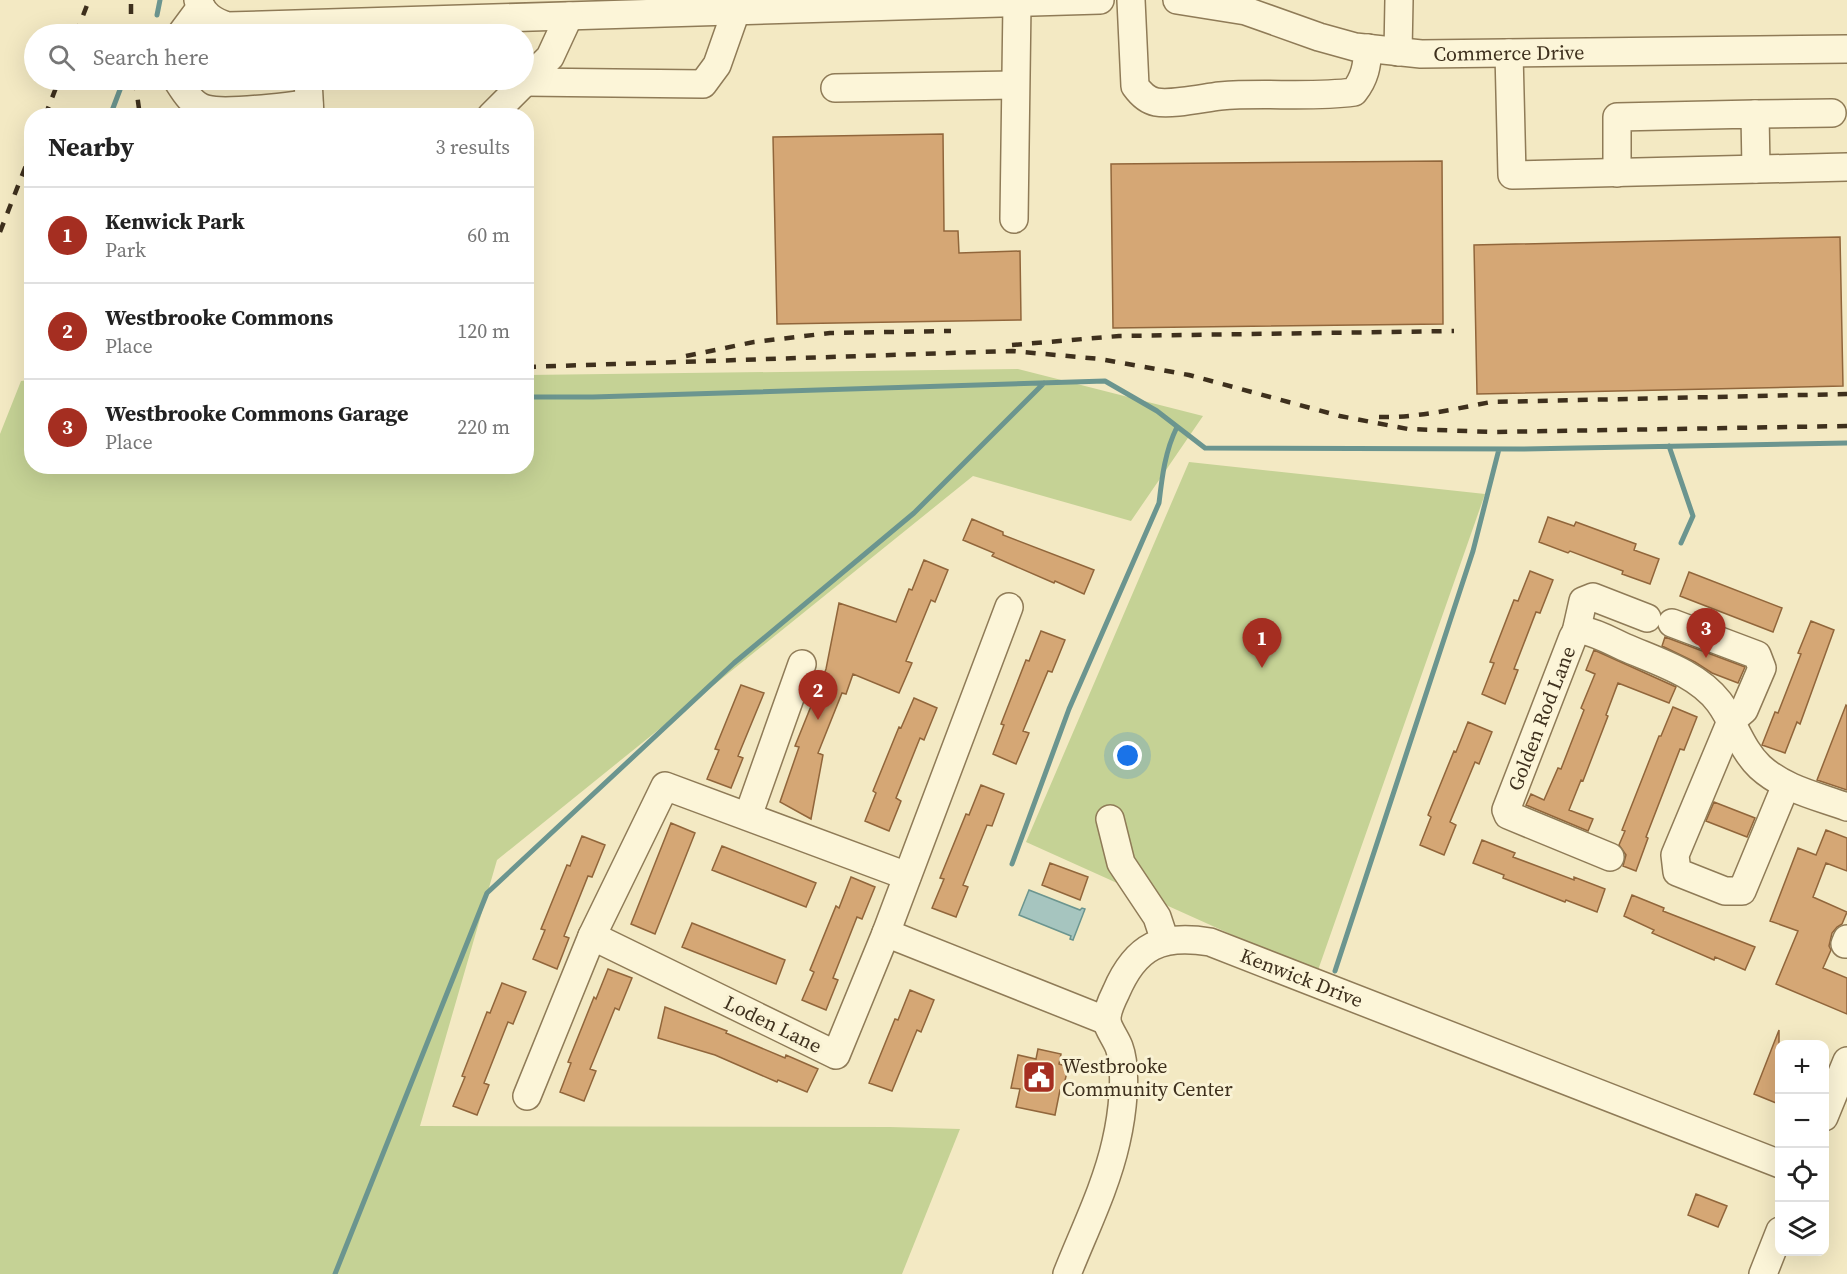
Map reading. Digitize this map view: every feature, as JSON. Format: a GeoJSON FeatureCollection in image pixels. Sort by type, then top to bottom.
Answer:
{"type":"FeatureCollection","features":[{"type":"Feature","properties":{"kind":"street"},"geometry":{"type":"LineString","coordinates":[[407,24],[742,7],[1100,0]]}},
{"type":"Feature","properties":{"kind":"street"},"geometry":{"type":"LineString","coordinates":[[1131,0],[1135,86],[1142,96],[1156,102],[1254,94],[1310,96],[1354,92],[1362,82],[1367,68],[1368,48]]}},
{"type":"Feature","properties":{"kind":"street","name":"Commerce Drive"},"geometry":{"type":"LineString","coordinates":[[1177,0],[1216,3],[1246,11],[1265,9],[1319,38],[1368,48],[1421,54],[1847,49]]}},
{"type":"Feature","properties":{"kind":"street"},"geometry":{"type":"LineString","coordinates":[[1398,52],[1399,0]]}},
{"type":"Feature","properties":{"kind":"street"},"geometry":{"type":"LineString","coordinates":[[1014,219],[1014,85],[1022,2]]}},
{"type":"Feature","properties":{"kind":"street"},"geometry":{"type":"LineString","coordinates":[[187,24],[200,4],[215,22],[221,24]]}},
{"type":"Feature","properties":{"kind":"street"},"geometry":{"type":"LineString","coordinates":[[534,82],[703,84],[717,65],[742,7]]}},
{"type":"Feature","properties":{"kind":"street"},"geometry":{"type":"LineString","coordinates":[[534,73],[550,57],[569,16]]}},
{"type":"Feature","properties":{"kind":"street"},"geometry":{"type":"LineString","coordinates":[[1509,53],[1512,175],[1847,167]]}},
{"type":"Feature","properties":{"kind":"street"},"geometry":{"type":"LineString","coordinates":[[835,88],[1014,85]]}},
{"type":"Feature","properties":{"kind":"street"},"geometry":{"type":"LineString","coordinates":[[183,90],[189,99],[203,108]]}},
{"type":"Feature","properties":{"kind":"street"},"geometry":{"type":"LineString","coordinates":[[497,108],[517,90]]}},
{"type":"Feature","properties":{"kind":"street"},"geometry":{"type":"LineString","coordinates":[[243,108],[309,100]]}},
{"type":"Feature","properties":{"kind":"street"},"geometry":{"type":"LineString","coordinates":[[1617,172],[1617,117],[1833,113]]}},
{"type":"Feature","properties":{"kind":"street"},"geometry":{"type":"LineString","coordinates":[[1755,114],[1756,169]]}},
{"type":"Feature","properties":{"kind":"street"},"geometry":{"type":"LineString","coordinates":[[1576,632],[1583,601],[1593,597],[1757,655],[1762,668],[1744,710],[1731,721],[1675,855],[1677,872],[1725,891],[1742,891],[1786,785]]}},
{"type":"Feature","properties":{"kind":"street","name":"Loden Lane"},"geometry":{"type":"LineString","coordinates":[[592,936],[836,1054],[886,933],[1009,607]]}},
{"type":"Feature","properties":{"kind":"street","name":"Golden Rod Lane"},"geometry":{"type":"LineString","coordinates":[[1610,857],[1508,815],[1506,810],[1576,632],[1588,631],[1673,668],[1708,691],[1717,700],[1746,751],[1760,767],[1786,785],[1847,807]]}},
{"type":"Feature","properties":{"kind":"street"},"geometry":{"type":"LineString","coordinates":[[747,816],[802,664]]}},
{"type":"Feature","properties":{"kind":"street"},"geometry":{"type":"LineString","coordinates":[[527,1096],[592,936],[665,786],[907,876]]}},
{"type":"Feature","properties":{"kind":"street"},"geometry":{"type":"LineString","coordinates":[[1110,819],[1121,864],[1157,917],[1165,941]]}},
{"type":"Feature","properties":{"kind":"street"},"geometry":{"type":"LineString","coordinates":[[886,933],[1107,1021],[1120,1048],[1123,1074],[1122,1107],[1116,1142],[1106,1177],[1067,1274]]}},
{"type":"Feature","properties":{"kind":"street","name":"Kenwick Drive"},"geometry":{"type":"LineString","coordinates":[[1107,1021],[1110,1006],[1127,970],[1139,956],[1155,944],[1165,941],[1189,939],[1210,942],[1775,1162]]}},
{"type":"Feature","properties":{"kind":"street"},"geometry":{"type":"LineString","coordinates":[[1829,1105],[1847,1061]]}},
{"type":"Feature","properties":{"kind":"street"},"geometry":{"type":"LineString","coordinates":[[1763,1274],[1775,1242]]}},
{"type":"Feature","properties":{"kind":"green space"},"geometry":{"type":"Polygon","coordinates":[[[1018,369],[1203,416],[1131,521],[973,476],[497,860],[420,1126],[960,1129],[902,1274],[0,1274],[0,434],[21,381],[24,381],[24,474],[534,474],[534,375],[1018,369]]]}},
{"type":"Feature","properties":{"kind":"green space"},"geometry":{"type":"Polygon","coordinates":[[[1189,462],[1485,494],[1317,973],[1026,842],[1189,462]]]}},
{"type":"Feature","properties":{"kind":"water"},"geometry":{"type":"Polygon","coordinates":[[[1029,890],[1080,910],[1085,909],[1073,940],[1070,939],[1071,936],[1019,915],[1029,890]]]}},
{"type":"Feature","properties":{"kind":"building"},"geometry":{"type":"Polygon","coordinates":[[[943,134],[944,231],[958,231],[959,253],[1020,251],[1021,320],[777,324],[773,137],[943,134]]]}},
{"type":"Feature","properties":{"kind":"building"},"geometry":{"type":"Polygon","coordinates":[[[1442,161],[1443,324],[1113,328],[1111,164],[1442,161]]]}},
{"type":"Feature","properties":{"kind":"building"},"geometry":{"type":"Polygon","coordinates":[[[1840,237],[1843,386],[1477,394],[1474,245],[1840,237]]]}},
{"type":"Feature","properties":{"kind":"building"},"geometry":{"type":"Polygon","coordinates":[[[1548,517],[1574,526],[1576,522],[1636,544],[1634,550],[1659,559],[1650,584],[1622,574],[1623,571],[1539,542],[1548,517]]]}},
{"type":"Feature","properties":{"kind":"building"},"geometry":{"type":"Polygon","coordinates":[[[972,519],[1003,532],[1003,535],[1094,570],[1084,594],[992,556],[994,553],[963,540],[972,519]]]}},
{"type":"Feature","properties":{"kind":"building"},"geometry":{"type":"Polygon","coordinates":[[[924,560],[948,570],[935,602],[931,600],[906,661],[912,663],[899,693],[853,674],[846,694],[842,693],[818,753],[823,755],[811,819],[780,802],[799,747],[795,746],[826,669],[839,603],[896,622],[924,560]]]}},
{"type":"Feature","properties":{"kind":"building"},"geometry":{"type":"Polygon","coordinates":[[[1530,571],[1553,580],[1540,613],[1536,612],[1514,669],[1518,670],[1505,704],[1482,694],[1494,663],[1490,662],[1514,600],[1518,601],[1530,571]]]}},
{"type":"Feature","properties":{"kind":"building"},"geometry":{"type":"Polygon","coordinates":[[[1689,572],[1782,608],[1773,632],[1680,596],[1689,572]]]}},
{"type":"Feature","properties":{"kind":"building"},"geometry":{"type":"Polygon","coordinates":[[[1811,621],[1834,630],[1800,724],[1797,722],[1785,753],[1762,745],[1775,712],[1778,713],[1811,621]]]}},
{"type":"Feature","properties":{"kind":"building"},"geometry":{"type":"Polygon","coordinates":[[[1041,631],[1065,640],[1052,672],[1048,671],[1023,731],[1029,733],[1016,764],[993,754],[1004,725],[1001,724],[1026,660],[1029,661],[1041,631]]]}},
{"type":"Feature","properties":{"kind":"building"},"geometry":{"type":"Polygon","coordinates":[[[1665,637],[1745,667],[1738,683],[1712,673],[1662,646],[1665,637]]]}},
{"type":"Feature","properties":{"kind":"building"},"geometry":{"type":"Polygon","coordinates":[[[1594,650],[1676,687],[1669,703],[1618,683],[1583,781],[1581,780],[1569,810],[1593,819],[1588,831],[1526,805],[1531,794],[1544,800],[1558,768],[1561,769],[1595,674],[1586,670],[1594,650]]]}},
{"type":"Feature","properties":{"kind":"building"},"geometry":{"type":"Polygon","coordinates":[[[741,685],[764,693],[738,756],[743,758],[731,788],[707,779],[719,750],[715,749],[741,685]]]}},
{"type":"Feature","properties":{"kind":"building"},"geometry":{"type":"Polygon","coordinates":[[[914,698],[937,708],[924,740],[920,738],[896,798],[901,801],[889,831],[865,821],[876,793],[873,791],[899,727],[901,728],[914,698]]]}},
{"type":"Feature","properties":{"kind":"building"},"geometry":{"type":"Polygon","coordinates":[[[1847,706],[1847,790],[1817,780],[1847,706]]]}},
{"type":"Feature","properties":{"kind":"building"},"geometry":{"type":"Polygon","coordinates":[[[1673,707],[1697,717],[1684,750],[1680,749],[1646,837],[1648,838],[1636,871],[1623,866],[1626,855],[1619,845],[1625,831],[1622,830],[1659,736],[1661,736],[1673,707]]]}},
{"type":"Feature","properties":{"kind":"building"},"geometry":{"type":"Polygon","coordinates":[[[1468,722],[1492,732],[1479,764],[1475,762],[1450,822],[1456,825],[1444,855],[1420,845],[1431,817],[1428,815],[1468,722]]]}},
{"type":"Feature","properties":{"kind":"building"},"geometry":{"type":"Polygon","coordinates":[[[981,785],[1004,794],[992,826],[987,825],[963,885],[968,887],[956,917],[932,908],[944,879],[940,878],[966,814],[969,815],[981,785]]]}},
{"type":"Feature","properties":{"kind":"building"},"geometry":{"type":"Polygon","coordinates":[[[1714,802],[1755,818],[1747,837],[1706,821],[1714,802]]]}},
{"type":"Feature","properties":{"kind":"building"},"geometry":{"type":"Polygon","coordinates":[[[671,823],[695,833],[655,934],[631,924],[671,823]]]}},
{"type":"Feature","properties":{"kind":"building"},"geometry":{"type":"Polygon","coordinates":[[[1826,830],[1847,838],[1847,871],[1826,863],[1813,897],[1847,912],[1842,924],[1832,933],[1829,946],[1831,950],[1823,968],[1847,978],[1847,1014],[1776,984],[1798,931],[1770,921],[1798,848],[1816,855],[1826,830]]]}},
{"type":"Feature","properties":{"kind":"building"},"geometry":{"type":"Polygon","coordinates":[[[582,836],[605,845],[592,877],[588,876],[564,936],[569,938],[557,969],[533,959],[545,930],[541,929],[567,865],[570,866],[582,836]]]}},
{"type":"Feature","properties":{"kind":"building"},"geometry":{"type":"Polygon","coordinates":[[[1482,840],[1515,853],[1513,857],[1605,889],[1597,912],[1503,878],[1504,875],[1473,863],[1482,840]]]}},
{"type":"Feature","properties":{"kind":"building"},"geometry":{"type":"Polygon","coordinates":[[[722,846],[816,883],[806,907],[712,870],[722,846]]]}},
{"type":"Feature","properties":{"kind":"building"},"geometry":{"type":"Polygon","coordinates":[[[1050,863],[1088,877],[1080,900],[1042,885],[1050,863]]]}},
{"type":"Feature","properties":{"kind":"building"},"geometry":{"type":"Polygon","coordinates":[[[851,877],[875,887],[862,919],[857,917],[833,978],[838,980],[826,1010],[802,1000],[814,972],[810,970],[836,906],[839,908],[851,877]]]}},
{"type":"Feature","properties":{"kind":"building"},"geometry":{"type":"Polygon","coordinates":[[[1632,895],[1664,908],[1663,911],[1755,947],[1745,970],[1715,957],[1714,960],[1652,933],[1654,930],[1624,916],[1632,895]]]}},
{"type":"Feature","properties":{"kind":"building"},"geometry":{"type":"Polygon","coordinates":[[[692,923],[785,960],[776,984],[682,947],[692,923]]]}},
{"type":"Feature","properties":{"kind":"building"},"geometry":{"type":"Polygon","coordinates":[[[608,969],[632,978],[619,1010],[615,1008],[590,1069],[596,1071],[584,1101],[560,1092],[571,1063],[568,1062],[608,969]]]}},
{"type":"Feature","properties":{"kind":"building"},"geometry":{"type":"Polygon","coordinates":[[[502,983],[526,992],[513,1024],[508,1022],[484,1083],[489,1085],[477,1115],[453,1106],[487,1012],[490,1013],[502,983]]]}},
{"type":"Feature","properties":{"kind":"building"},"geometry":{"type":"Polygon","coordinates":[[[910,990],[934,1000],[921,1032],[917,1030],[892,1091],[869,1083],[895,1019],[898,1020],[910,990]]]}},
{"type":"Feature","properties":{"kind":"building"},"geometry":{"type":"Polygon","coordinates":[[[665,1007],[727,1031],[726,1033],[785,1058],[786,1055],[818,1069],[807,1092],[778,1080],[777,1082],[715,1055],[658,1038],[665,1007]]]}},
{"type":"Feature","properties":{"kind":"building"},"geometry":{"type":"Polygon","coordinates":[[[1775,1040],[1775,1103],[1754,1094],[1775,1040]]]}},
{"type":"Feature","properties":{"kind":"building","name":"Westbrooke Community Center"},"geometry":{"type":"Polygon","coordinates":[[[1038,1049],[1061,1054],[1059,1064],[1068,1067],[1055,1115],[1016,1107],[1020,1089],[1011,1088],[1018,1055],[1036,1059],[1038,1049]]]}},
{"type":"Feature","properties":{"kind":"building"},"geometry":{"type":"Polygon","coordinates":[[[1696,1194],[1727,1206],[1718,1227],[1688,1215],[1696,1194]]]}},
{"type":"Feature","properties":{"kind":"waterway"},"geometry":{"type":"LineString","coordinates":[[157,15],[160,0]]}},
{"type":"Feature","properties":{"kind":"waterway"},"geometry":{"type":"LineString","coordinates":[[113,108],[120,90]]}},
{"type":"Feature","properties":{"kind":"waterway"},"geometry":{"type":"LineString","coordinates":[[534,397],[1105,381],[1157,411],[1205,448],[1521,449],[1847,443]]}},
{"type":"Feature","properties":{"kind":"waterway"},"geometry":{"type":"LineString","coordinates":[[335,1274],[487,893],[734,663],[914,513],[1044,383]]}},
{"type":"Feature","properties":{"kind":"waterway"},"geometry":{"type":"LineString","coordinates":[[1012,864],[1069,709],[1159,503],[1167,455],[1177,427]]}},
{"type":"Feature","properties":{"kind":"waterway"},"geometry":{"type":"LineString","coordinates":[[1669,446],[1693,516],[1681,543]]}},
{"type":"Feature","properties":{"kind":"waterway"},"geometry":{"type":"LineString","coordinates":[[1335,971],[1473,551],[1499,449]]}},
{"type":"Feature","properties":{"kind":"railway"},"geometry":{"type":"LineString","coordinates":[[80,24],[89,0]]}},
{"type":"Feature","properties":{"kind":"railway"},"geometry":{"type":"LineString","coordinates":[[131,0],[131,24]]}},
{"type":"Feature","properties":{"kind":"railway"},"geometry":{"type":"LineString","coordinates":[[48,108],[55,90]]}},
{"type":"Feature","properties":{"kind":"railway"},"geometry":{"type":"LineString","coordinates":[[136,90],[139,108]]}},
{"type":"Feature","properties":{"kind":"railway"},"geometry":{"type":"LineString","coordinates":[[0,232],[24,170]]}},
{"type":"Feature","properties":{"kind":"railway"},"geometry":{"type":"LineString","coordinates":[[686,356],[754,342],[830,333],[951,331]]}},
{"type":"Feature","properties":{"kind":"railway"},"geometry":{"type":"LineString","coordinates":[[1012,345],[1119,336],[1454,331]]}},
{"type":"Feature","properties":{"kind":"railway"},"geometry":{"type":"LineString","coordinates":[[534,367],[1012,351],[1100,359],[1189,375],[1340,416],[1408,429],[1495,432],[1847,426]]}},
{"type":"Feature","properties":{"kind":"railway"},"geometry":{"type":"LineString","coordinates":[[1379,417],[1421,415],[1491,402],[1847,394]]}},
{"type":"Feature","properties":{"kind":"place","name":"Westbrooke Commons Garage"},"geometry":{"type":"Point","coordinates":[1706,658]}},
{"type":"Feature","properties":{"kind":"place","name":"Kenwick Park"},"geometry":{"type":"Point","coordinates":[1262,668]}},
{"type":"Feature","properties":{"kind":"place","name":"Westbrooke Commons"},"geometry":{"type":"Point","coordinates":[818,720]}},
{"type":"Feature","properties":{"kind":"place","name":"Westbrooke Community Center"},"geometry":{"type":"Point","coordinates":[1039,1077]}}]}
